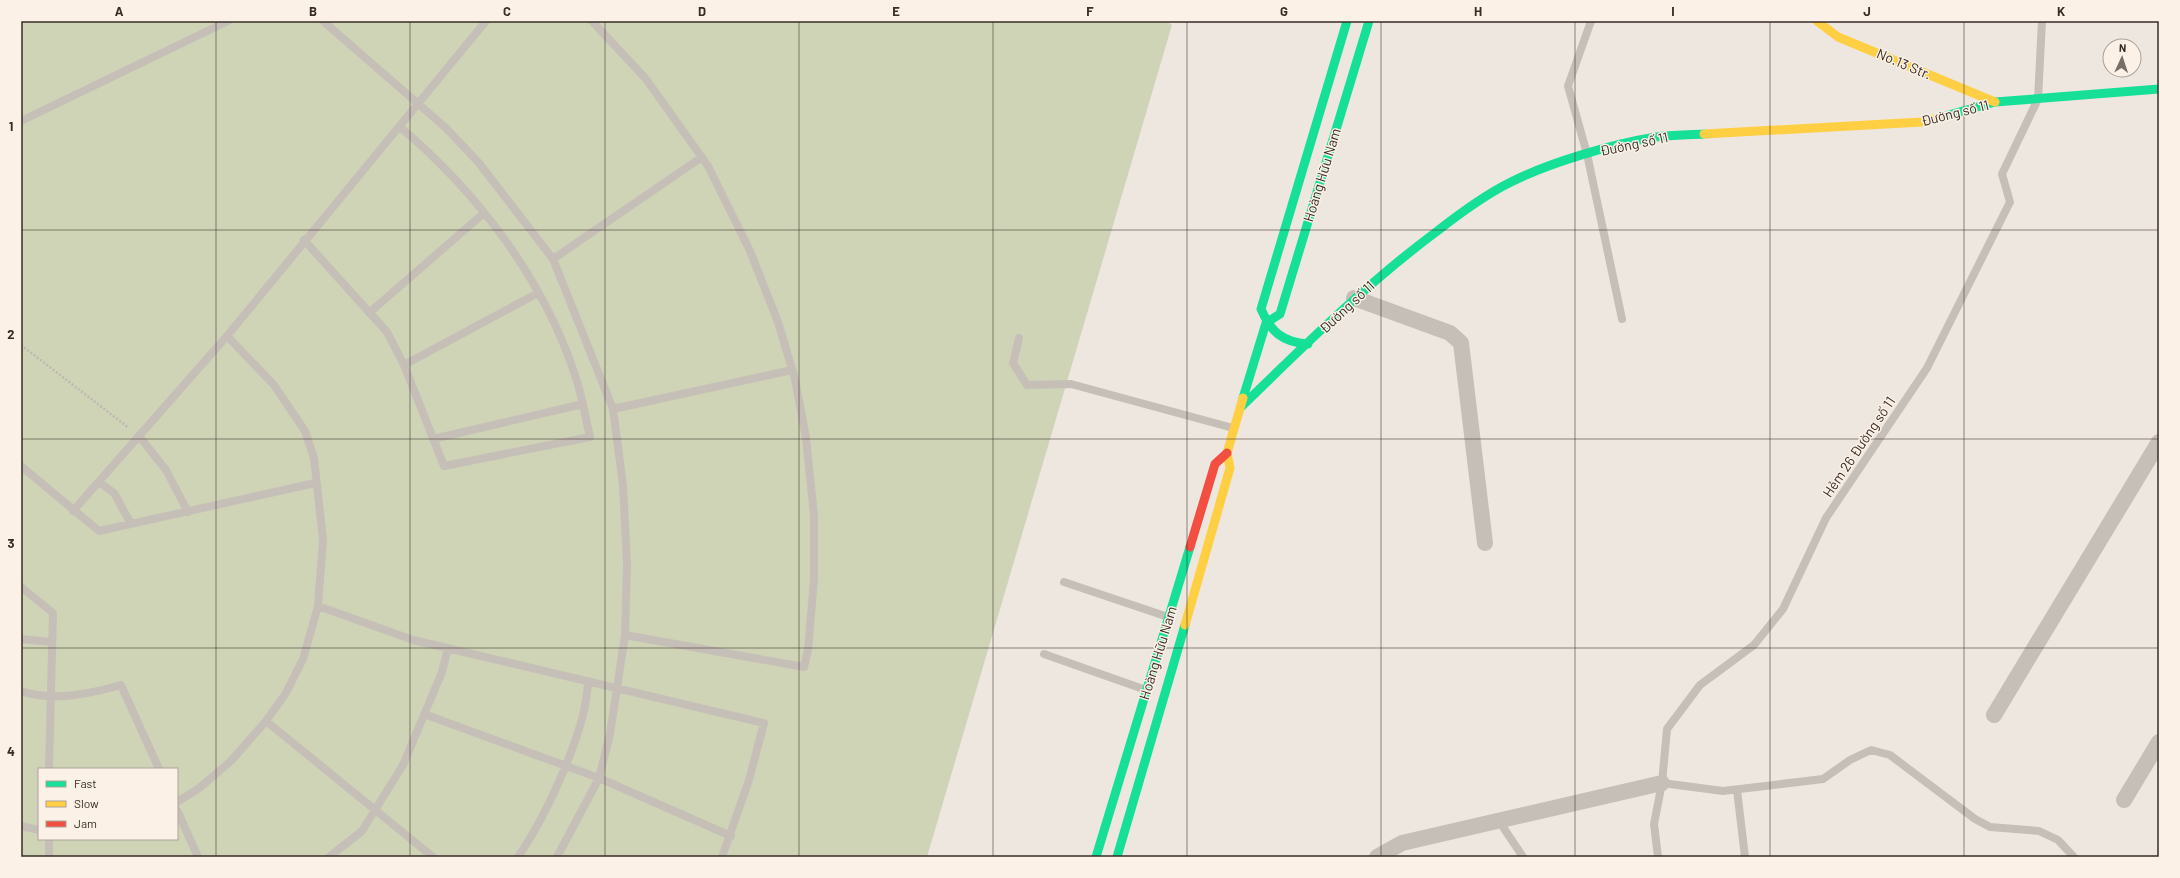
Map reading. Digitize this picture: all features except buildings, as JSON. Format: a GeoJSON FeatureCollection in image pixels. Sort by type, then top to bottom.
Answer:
{"type":"FeatureCollection","features":[{"type":"Feature","properties":{"kind":"main road","name":"Hoàng Hữu Nam"},"geometry":{"type":"LineString","coordinates":[[1117,857],[1230,468],[1227,453],[1266,323],[1261,309],[1347,21]]}},
{"type":"Feature","properties":{"kind":"main road","name":"Hoàng Hữu Nam"},"geometry":{"type":"LineString","coordinates":[[1266,323],[1280,314],[1369,21]]}},
{"type":"Feature","properties":{"kind":"main road","name":"No.13 Str."},"geometry":{"type":"LineString","coordinates":[[1817,21],[1838,37],[1995,102]]}},
{"type":"Feature","properties":{"kind":"main road","name":"Đường số 11"},"geometry":{"type":"LineString","coordinates":[[1241,407],[1354,298],[1406,254],[1461,213],[1508,183],[1587,154],[1656,137],[1922,122],[1995,102],[2159,89]]}},
{"type":"Feature","properties":{"kind":"main road"},"geometry":{"type":"LineString","coordinates":[[1266,323],[1274,334],[1284,341],[1308,344]]}},
{"type":"Feature","properties":{"kind":"main road","name":"Hoàng Hữu Nam"},"geometry":{"type":"LineString","coordinates":[[1096,857],[1215,464],[1227,453]]}},
{"type":"Feature","properties":{"kind":"street"},"geometry":{"type":"LineString","coordinates":[[1354,298],[1450,333],[1461,343],[1485,543]]}},
{"type":"Feature","properties":{"kind":"street"},"geometry":{"type":"LineString","coordinates":[[1994,715],[2159,442]]}},
{"type":"Feature","properties":{"kind":"street"},"geometry":{"type":"LineString","coordinates":[[2124,800],[2159,742]]}},
{"type":"Feature","properties":{"kind":"street"},"geometry":{"type":"LineString","coordinates":[[1377,857],[1402,843],[1662,783]]}},
{"type":"Feature","properties":{"kind":"lane"},"geometry":{"type":"LineString","coordinates":[[21,121],[228,21]]}},
{"type":"Feature","properties":{"kind":"lane"},"geometry":{"type":"LineString","coordinates":[[323,21],[420,104],[479,163],[553,259],[614,410],[623,492],[627,565],[625,635],[610,734],[599,778],[557,857]]}},
{"type":"Feature","properties":{"kind":"lane"},"geometry":{"type":"LineString","coordinates":[[74,511],[227,336],[304,240],[420,104],[486,21]]}},
{"type":"Feature","properties":{"kind":"lane"},"geometry":{"type":"LineString","coordinates":[[592,21],[646,79],[702,157],[750,252],[778,322],[792,370],[806,438],[814,515],[814,580],[808,650],[804,667],[625,635]]}},
{"type":"Feature","properties":{"kind":"lane"},"geometry":{"type":"LineString","coordinates":[[1591,21],[1568,86],[1587,154],[1622,319]]}},
{"type":"Feature","properties":{"kind":"lane"},"geometry":{"type":"LineString","coordinates":[[2038,99],[2042,21]]}},
{"type":"Feature","properties":{"kind":"lane","name":"Hẻm 26 Đường số 11"},"geometry":{"type":"LineString","coordinates":[[1658,857],[1654,824],[1662,783],[1667,729],[1700,685],[1754,645],[1783,609],[1826,518],[1927,368],[2010,202],[2002,174],[2038,99]]}},
{"type":"Feature","properties":{"kind":"lane"},"geometry":{"type":"LineString","coordinates":[[304,240],[387,332],[404,365],[444,466],[590,437],[576,375],[538,293],[522,265],[484,213],[451,174],[400,127]]}},
{"type":"Feature","properties":{"kind":"lane"},"geometry":{"type":"LineString","coordinates":[[553,259],[702,157]]}},
{"type":"Feature","properties":{"kind":"lane"},"geometry":{"type":"LineString","coordinates":[[369,313],[484,213]]}},
{"type":"Feature","properties":{"kind":"lane"},"geometry":{"type":"LineString","coordinates":[[404,365],[538,293]]}},
{"type":"Feature","properties":{"kind":"lane"},"geometry":{"type":"LineString","coordinates":[[178,801],[198,789],[230,761],[266,721],[286,693],[304,659],[318,606],[323,540],[315,483],[314,458],[305,431],[274,385],[227,336]]}},
{"type":"Feature","properties":{"kind":"lane"},"geometry":{"type":"LineString","coordinates":[[1019,338],[1013,363],[1028,385],[1071,384],[1235,428]]}},
{"type":"Feature","properties":{"kind":"lane"},"geometry":{"type":"LineString","coordinates":[[614,410],[792,370]]}},
{"type":"Feature","properties":{"kind":"lane"},"geometry":{"type":"LineString","coordinates":[[433,439],[583,404]]}},
{"type":"Feature","properties":{"kind":"lane"},"geometry":{"type":"LineString","coordinates":[[139,436],[166,470],[188,512]]}},
{"type":"Feature","properties":{"kind":"lane"},"geometry":{"type":"LineString","coordinates":[[21,466],[99,531],[315,483]]}},
{"type":"Feature","properties":{"kind":"lane"},"geometry":{"type":"LineString","coordinates":[[99,482],[114,493],[131,524]]}},
{"type":"Feature","properties":{"kind":"lane"},"geometry":{"type":"LineString","coordinates":[[1064,582],[1169,617]]}},
{"type":"Feature","properties":{"kind":"lane"},"geometry":{"type":"LineString","coordinates":[[21,587],[53,613],[49,768]]}},
{"type":"Feature","properties":{"kind":"lane"},"geometry":{"type":"LineString","coordinates":[[318,606],[413,640],[764,723],[749,780],[722,857]]}},
{"type":"Feature","properties":{"kind":"lane"},"geometry":{"type":"LineString","coordinates":[[21,639],[52,642]]}},
{"type":"Feature","properties":{"kind":"lane"},"geometry":{"type":"LineString","coordinates":[[329,857],[362,831],[403,765],[442,672],[448,648]]}},
{"type":"Feature","properties":{"kind":"lane"},"geometry":{"type":"LineString","coordinates":[[1044,654],[1146,690]]}},
{"type":"Feature","properties":{"kind":"lane"},"geometry":{"type":"LineString","coordinates":[[518,857],[550,800],[565,765],[581,724],[588,693],[588,681]]}},
{"type":"Feature","properties":{"kind":"lane"},"geometry":{"type":"LineString","coordinates":[[21,692],[35,696],[88,694],[121,685],[159,768]]}},
{"type":"Feature","properties":{"kind":"lane"},"geometry":{"type":"LineString","coordinates":[[424,714],[599,778],[730,836]]}},
{"type":"Feature","properties":{"kind":"lane"},"geometry":{"type":"LineString","coordinates":[[266,721],[433,857]]}},
{"type":"Feature","properties":{"kind":"lane"},"geometry":{"type":"LineString","coordinates":[[1662,783],[1723,791],[1823,779],[1850,760],[1872,750],[1890,755],[1975,819],[1990,828],[2039,831],[2058,840],[2074,857]]}},
{"type":"Feature","properties":{"kind":"lane"},"geometry":{"type":"LineString","coordinates":[[1737,790],[1744,857]]}},
{"type":"Feature","properties":{"kind":"lane"},"geometry":{"type":"LineString","coordinates":[[178,812],[198,857]]}},
{"type":"Feature","properties":{"kind":"lane"},"geometry":{"type":"LineString","coordinates":[[1499,821],[1523,857]]}},
{"type":"Feature","properties":{"kind":"lane"},"geometry":{"type":"LineString","coordinates":[[21,826],[38,830]]}},
{"type":"Feature","properties":{"kind":"lane"},"geometry":{"type":"LineString","coordinates":[[49,840],[49,857]]}},
{"type":"Feature","properties":{"kind":"path"},"geometry":{"type":"LineString","coordinates":[[21,345],[139,436]]}},
{"type":"Feature","properties":{"kind":"green space"},"geometry":{"type":"Polygon","coordinates":[[[21,21],[1166,21],[1172,25],[927,857],[21,857],[21,21]]]}},
{"type":"Feature","properties":{"kind":"traffic: fast"},"geometry":{"type":"LineString","coordinates":[[1308,344],[1291,341],[1278,334],[1273,330],[1261,309],[1347,21]]}},
{"type":"Feature","properties":{"kind":"traffic: fast"},"geometry":{"type":"LineString","coordinates":[[1243,398],[1266,323],[1280,314],[1369,21]]}},
{"type":"Feature","properties":{"kind":"traffic: fast"},"geometry":{"type":"LineString","coordinates":[[1938,118],[1995,102],[2159,89]]}},
{"type":"Feature","properties":{"kind":"traffic: fast"},"geometry":{"type":"LineString","coordinates":[[1241,407],[1360,294],[1410,252],[1453,219],[1490,194],[1509,183],[1542,168],[1600,149],[1656,137],[1704,134]]}},
{"type":"Feature","properties":{"kind":"traffic: fast"},"geometry":{"type":"LineString","coordinates":[[1096,857],[1190,547]]}},
{"type":"Feature","properties":{"kind":"traffic: fast"},"geometry":{"type":"LineString","coordinates":[[1117,857],[1185,625]]}},
{"type":"Feature","properties":{"kind":"traffic: slow"},"geometry":{"type":"LineString","coordinates":[[1817,21],[1838,37],[1995,102]]}},
{"type":"Feature","properties":{"kind":"traffic: slow"},"geometry":{"type":"LineString","coordinates":[[1704,134],[1922,122],[1938,118]]}},
{"type":"Feature","properties":{"kind":"traffic: slow"},"geometry":{"type":"LineString","coordinates":[[1185,625],[1230,468],[1227,453],[1243,398]]}},
{"type":"Feature","properties":{"kind":"traffic: jam"},"geometry":{"type":"LineString","coordinates":[[1190,547],[1215,464],[1227,453]]}}]}
